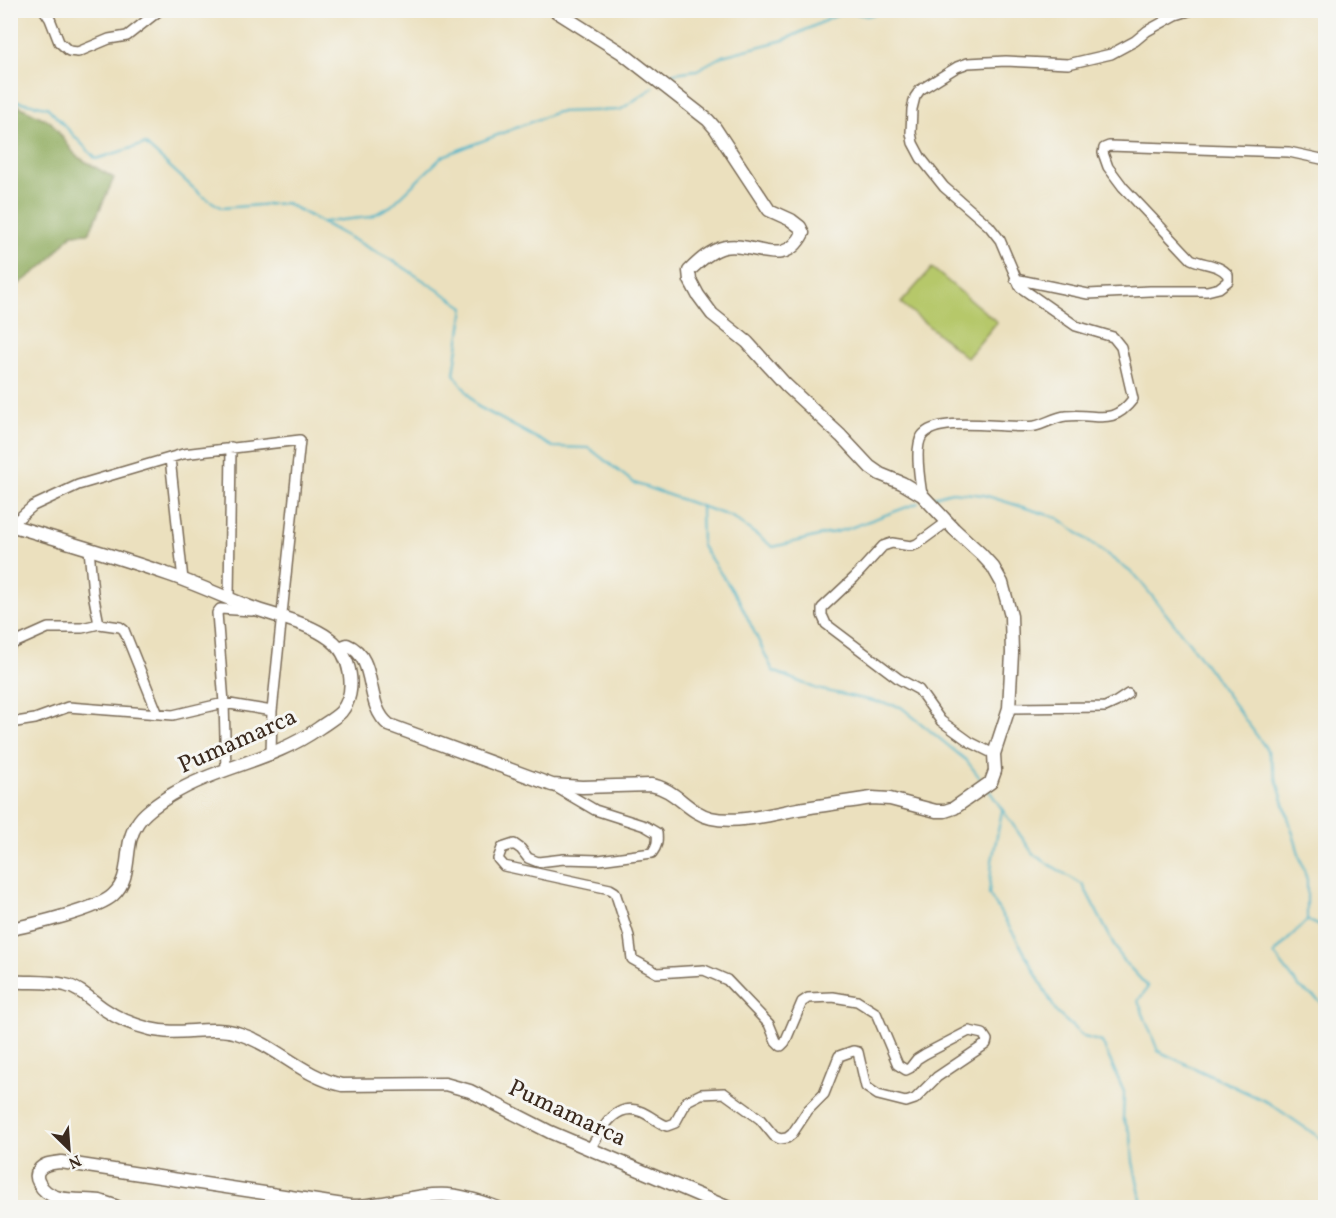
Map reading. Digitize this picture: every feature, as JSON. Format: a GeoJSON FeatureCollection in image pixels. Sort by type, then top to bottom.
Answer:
{"type":"FeatureCollection","features":[{"type":"Feature","properties":{"kind":"main road"},"geometry":{"type":"LineString","coordinates":[[11,525],[183,580],[282,621],[311,627],[331,639],[339,648],[347,645],[353,648],[364,661],[377,708],[382,719],[389,725],[552,785],[574,788],[660,786],[713,819],[756,817],[872,798],[890,799],[936,811],[945,811],[954,808],[991,782],[995,771],[994,754],[1010,708],[1012,653],[1011,616],[1002,583],[993,567],[922,495],[880,474],[870,466],[842,436],[786,385],[747,342],[712,314],[698,296],[690,280],[689,271],[716,250],[727,246],[774,253],[783,252],[799,242],[803,233],[801,227],[769,210],[708,120],[622,53],[554,10]]}},
{"type":"Feature","properties":{"kind":"main road","name":"Pumamarca"},"geometry":{"type":"LineString","coordinates":[[10,929],[95,906],[111,897],[125,878],[131,838],[135,826],[143,815],[172,794],[209,776],[271,755],[301,741],[343,710],[349,696],[350,673],[339,648]]}},
{"type":"Feature","properties":{"kind":"main road","name":"Pumamarca"},"geometry":{"type":"LineString","coordinates":[[10,981],[65,985],[77,990],[106,1011],[150,1029],[171,1032],[214,1029],[239,1033],[310,1074],[332,1083],[445,1084],[464,1089],[550,1132],[729,1208]]}},
{"type":"Feature","properties":{"kind":"main road"},"geometry":{"type":"LineString","coordinates":[[119,1208],[101,1202],[68,1200],[54,1196],[42,1188],[37,1180],[38,1172],[45,1165],[62,1162],[350,1206],[372,1205],[431,1195],[448,1195],[498,1208]]}},
{"type":"Feature","properties":{"kind":"street"},"geometry":{"type":"LineString","coordinates":[[44,10],[59,42],[69,51],[78,52],[109,39],[127,36],[160,10]]}},
{"type":"Feature","properties":{"kind":"street"},"geometry":{"type":"LineString","coordinates":[[922,495],[918,450],[921,436],[931,428],[966,424],[1024,427],[1036,426],[1064,416],[1112,416],[1124,410],[1133,399],[1121,347],[1113,337],[1076,326],[1020,287],[1000,240],[989,226],[944,187],[921,158],[911,133],[915,97],[929,83],[968,63],[1006,61],[1068,64],[1111,54],[1176,15],[1192,10]]}},
{"type":"Feature","properties":{"kind":"street"},"geometry":{"type":"LineString","coordinates":[[1015,279],[1088,294],[1207,291],[1219,288],[1228,281],[1228,274],[1223,269],[1200,264],[1191,259],[1123,187],[1108,167],[1103,153],[1104,148],[1109,146],[1289,152],[1326,160]]}},
{"type":"Feature","properties":{"kind":"street"},"geometry":{"type":"LineString","coordinates":[[11,525],[33,506],[78,485],[193,452],[300,440],[273,711],[271,755]]}},
{"type":"Feature","properties":{"kind":"street"},"geometry":{"type":"LineString","coordinates":[[229,598],[231,447]]}},
{"type":"Feature","properties":{"kind":"street"},"geometry":{"type":"LineString","coordinates":[[170,458],[183,580]]}},
{"type":"Feature","properties":{"kind":"street"},"geometry":{"type":"LineString","coordinates":[[947,522],[917,544],[911,546],[892,543],[883,546],[822,608],[822,615],[826,624],[899,679],[919,690],[941,721],[970,742],[994,754]]}},
{"type":"Feature","properties":{"kind":"street"},"geometry":{"type":"LineString","coordinates":[[89,549],[93,593],[99,624]]}},
{"type":"Feature","properties":{"kind":"street"},"geometry":{"type":"LineString","coordinates":[[226,770],[218,610],[250,610],[282,621]]}},
{"type":"Feature","properties":{"kind":"street"},"geometry":{"type":"LineString","coordinates":[[10,645],[48,628],[82,628],[99,624],[120,627],[124,630],[158,712]]}},
{"type":"Feature","properties":{"kind":"street"},"geometry":{"type":"LineString","coordinates":[[1010,708],[1105,706],[1128,694]]}},
{"type":"Feature","properties":{"kind":"street"},"geometry":{"type":"LineString","coordinates":[[10,723],[35,719],[68,706],[172,715],[224,703],[273,711]]}},
{"type":"Feature","properties":{"kind":"street"},"geometry":{"type":"LineString","coordinates":[[552,785],[594,810],[645,825],[657,833],[656,847],[652,853],[630,857],[538,862],[528,858],[514,844],[502,848],[498,859],[504,866],[615,892],[629,936],[632,959],[637,964],[661,974],[704,970],[727,980],[769,1024],[776,1041],[781,1046],[785,1042],[802,1002],[808,998],[833,997],[857,1000],[876,1013],[898,1065],[906,1070],[917,1059],[969,1031],[983,1034],[987,1040],[986,1044],[937,1077],[915,1099],[906,1102],[878,1095],[866,1087],[858,1052],[845,1052],[839,1056],[824,1094],[808,1110],[792,1134],[786,1138],[774,1136],[760,1119],[724,1093],[701,1094],[687,1101],[675,1123],[667,1126],[640,1111],[624,1109],[614,1114],[590,1149]]}},
{"type":"Feature","properties":{"kind":"green space"},"geometry":{"type":"Polygon","coordinates":[[[11,102],[51,122],[76,156],[114,178],[89,233],[72,234],[46,264],[11,290],[11,102]]]}},
{"type":"Feature","properties":{"kind":"green space"},"geometry":{"type":"Polygon","coordinates":[[[932,268],[997,322],[967,358],[901,303],[932,268]]]}},
{"type":"Feature","properties":{"kind":"waterway"},"geometry":{"type":"LineString","coordinates":[[665,79],[674,73],[697,70],[722,56],[784,40],[846,11],[867,16],[887,10]]}},
{"type":"Feature","properties":{"kind":"waterway"},"geometry":{"type":"LineString","coordinates":[[1318,10],[1326,19]]}},
{"type":"Feature","properties":{"kind":"waterway"},"geometry":{"type":"LineString","coordinates":[[323,222],[370,217],[391,206],[443,156],[557,112],[620,110],[654,87]]}},
{"type":"Feature","properties":{"kind":"waterway"},"geometry":{"type":"LineString","coordinates":[[10,100],[47,107],[96,159],[145,144],[201,195],[222,208],[286,203],[400,265],[464,307],[454,374],[477,406],[553,447],[589,448],[634,483],[732,517],[773,547],[847,529],[918,503]]}},
{"type":"Feature","properties":{"kind":"waterway"},"geometry":{"type":"LineString","coordinates":[[933,497],[952,492],[984,495],[1058,518],[1136,576],[1191,645],[1268,751],[1307,880],[1307,920],[1274,954],[1300,988],[1326,1005]]}},
{"type":"Feature","properties":{"kind":"waterway"},"geometry":{"type":"LineString","coordinates":[[701,506],[702,546],[739,600],[773,671],[817,689],[901,707],[967,761],[983,782]]}},
{"type":"Feature","properties":{"kind":"waterway"},"geometry":{"type":"LineString","coordinates":[[988,789],[1034,855],[1083,885],[1121,958],[1148,987],[1138,1001],[1158,1051],[1269,1103],[1326,1142]]}},
{"type":"Feature","properties":{"kind":"waterway"},"geometry":{"type":"LineString","coordinates":[[1002,811],[992,861],[989,894],[1018,941],[1057,1013],[1084,1037],[1102,1042],[1124,1092],[1123,1118],[1131,1136],[1133,1162],[1143,1208]]}},
{"type":"Feature","properties":{"kind":"waterway"},"geometry":{"type":"LineString","coordinates":[[1307,920],[1326,929]]}}]}
